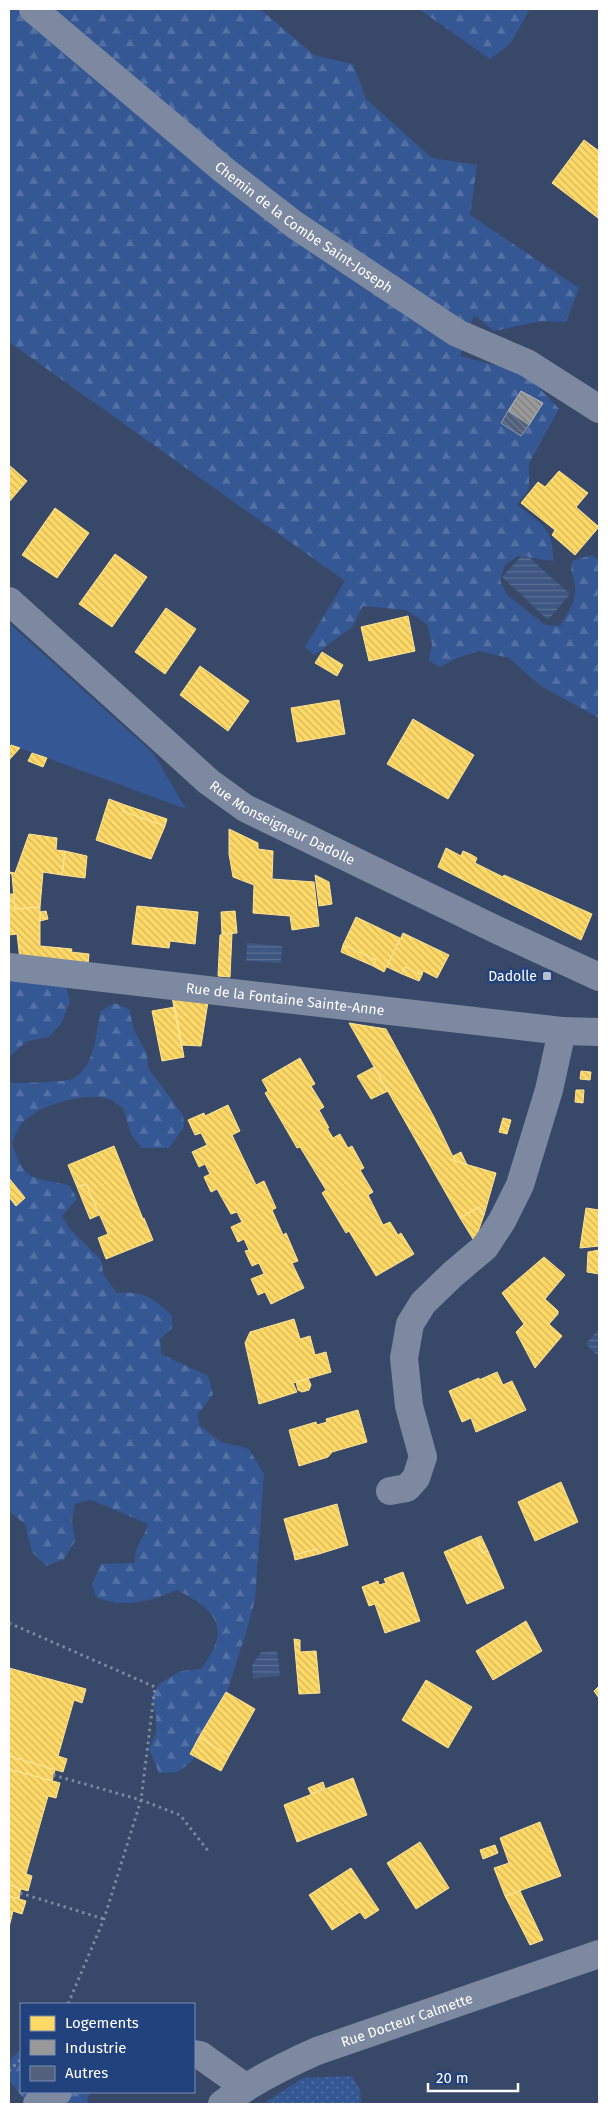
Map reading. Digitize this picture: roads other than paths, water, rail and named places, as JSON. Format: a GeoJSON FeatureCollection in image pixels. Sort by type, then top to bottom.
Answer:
{"type":"FeatureCollection","features":[{"type":"Feature","properties":{"kind":"street","name":"Chemin de la Combe Saint-Joseph"},"geometry":{"type":"LineString","coordinates":[[33,9],[226,172],[295,225],[457,333],[527,363],[599,409]]}},
{"type":"Feature","properties":{"kind":"street","name":"Rue Monseigneur Dadolle"},"geometry":{"type":"LineString","coordinates":[[9,601],[209,782],[245,808],[497,930],[599,977]]}},
{"type":"Feature","properties":{"kind":"street","name":"Rue de la Fontaine Sainte-Anne"},"geometry":{"type":"LineString","coordinates":[[9,967],[562,1032],[599,1032]]}},
{"type":"Feature","properties":{"kind":"street"},"geometry":{"type":"LineString","coordinates":[[390,1491],[407,1488],[416,1478],[423,1457],[409,1406],[404,1358],[410,1324],[424,1303],[453,1274],[485,1247],[502,1221],[520,1185],[549,1090],[562,1032]]}},
{"type":"Feature","properties":{"kind":"street","name":"Rue Docteur Calmette"},"geometry":{"type":"LineString","coordinates":[[222,2104],[245,2087],[317,2051],[599,1954]]}},
{"type":"Feature","properties":{"kind":"street"},"geometry":{"type":"LineString","coordinates":[[195,2054],[200,2055],[245,2087]]}},
{"type":"Feature","properties":{"kind":"street"},"geometry":{"type":"LineString","coordinates":[[37,2104],[56,2093]]}},
{"type":"Feature","properties":{"kind":"place","name":"Dadolle"},"geometry":{"type":"Point","coordinates":[547,976]}}]}
